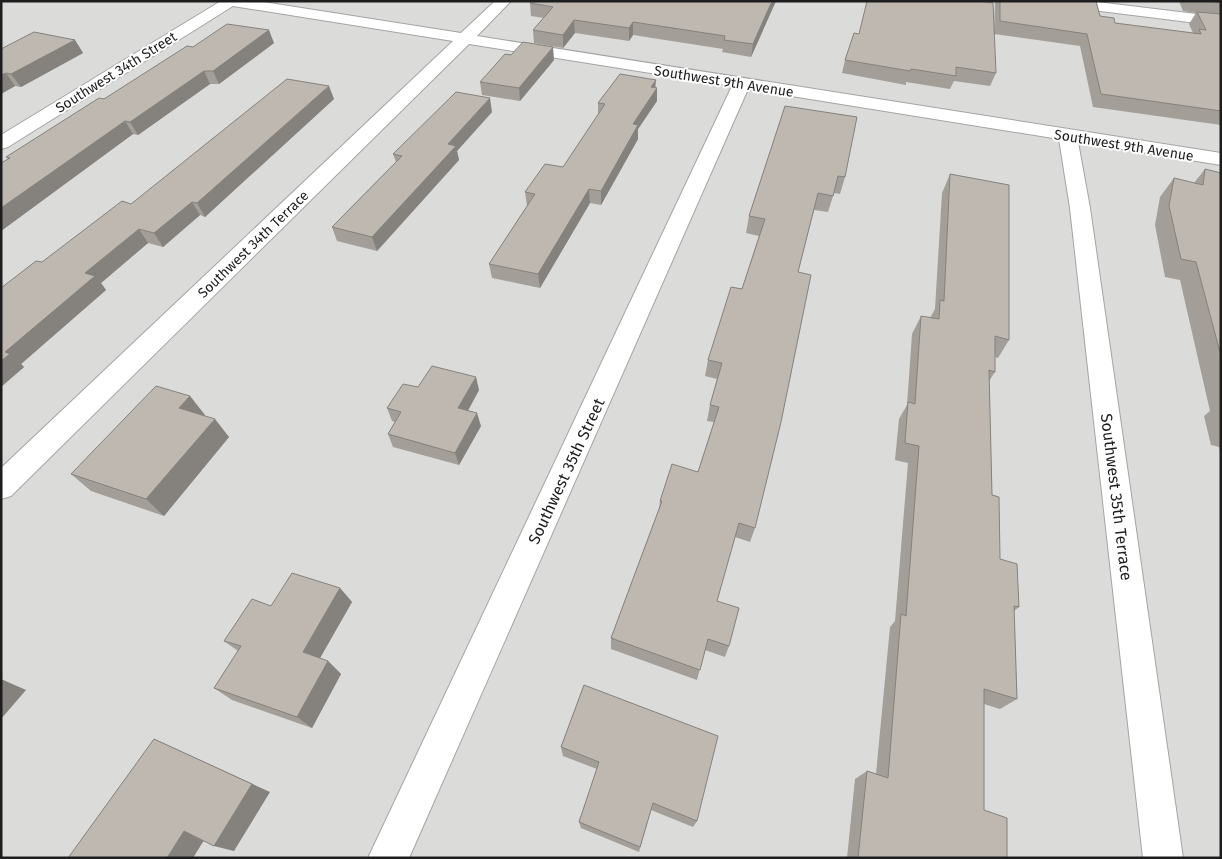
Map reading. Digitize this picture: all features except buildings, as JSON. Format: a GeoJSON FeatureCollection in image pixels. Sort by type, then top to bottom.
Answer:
{"type":"FeatureCollection","features":[{"type":"Feature","properties":{"kind":"street","name":"Southwest 9th Avenue"},"geometry":{"type":"LineString","coordinates":[[229,1],[1221,159]]}},
{"type":"Feature","properties":{"kind":"street","name":"Southwest 34th Street"},"geometry":{"type":"LineString","coordinates":[[1,143],[229,1]]}},
{"type":"Feature","properties":{"kind":"street","name":"Southwest 34th Terrace"},"geometry":{"type":"LineString","coordinates":[[1,487],[504,1]]}},
{"type":"Feature","properties":{"kind":"street"},"geometry":{"type":"LineString","coordinates":[[1052,1],[1221,22]]}},
{"type":"Feature","properties":{"kind":"street","name":"Southwest 35th Street"},"geometry":{"type":"LineString","coordinates":[[388,858],[742,83]]}},
{"type":"Feature","properties":{"kind":"street","name":"Southwest 35th Terrace"},"geometry":{"type":"LineString","coordinates":[[1068,136],[1080,208],[1163,858]]}},
{"type":"Feature","properties":{"kind":"shaded area"},"geometry":{"type":"Polygon","coordinates":[[[1,1],[1221,1],[1221,858],[1,858],[1,1]]]}}]}
